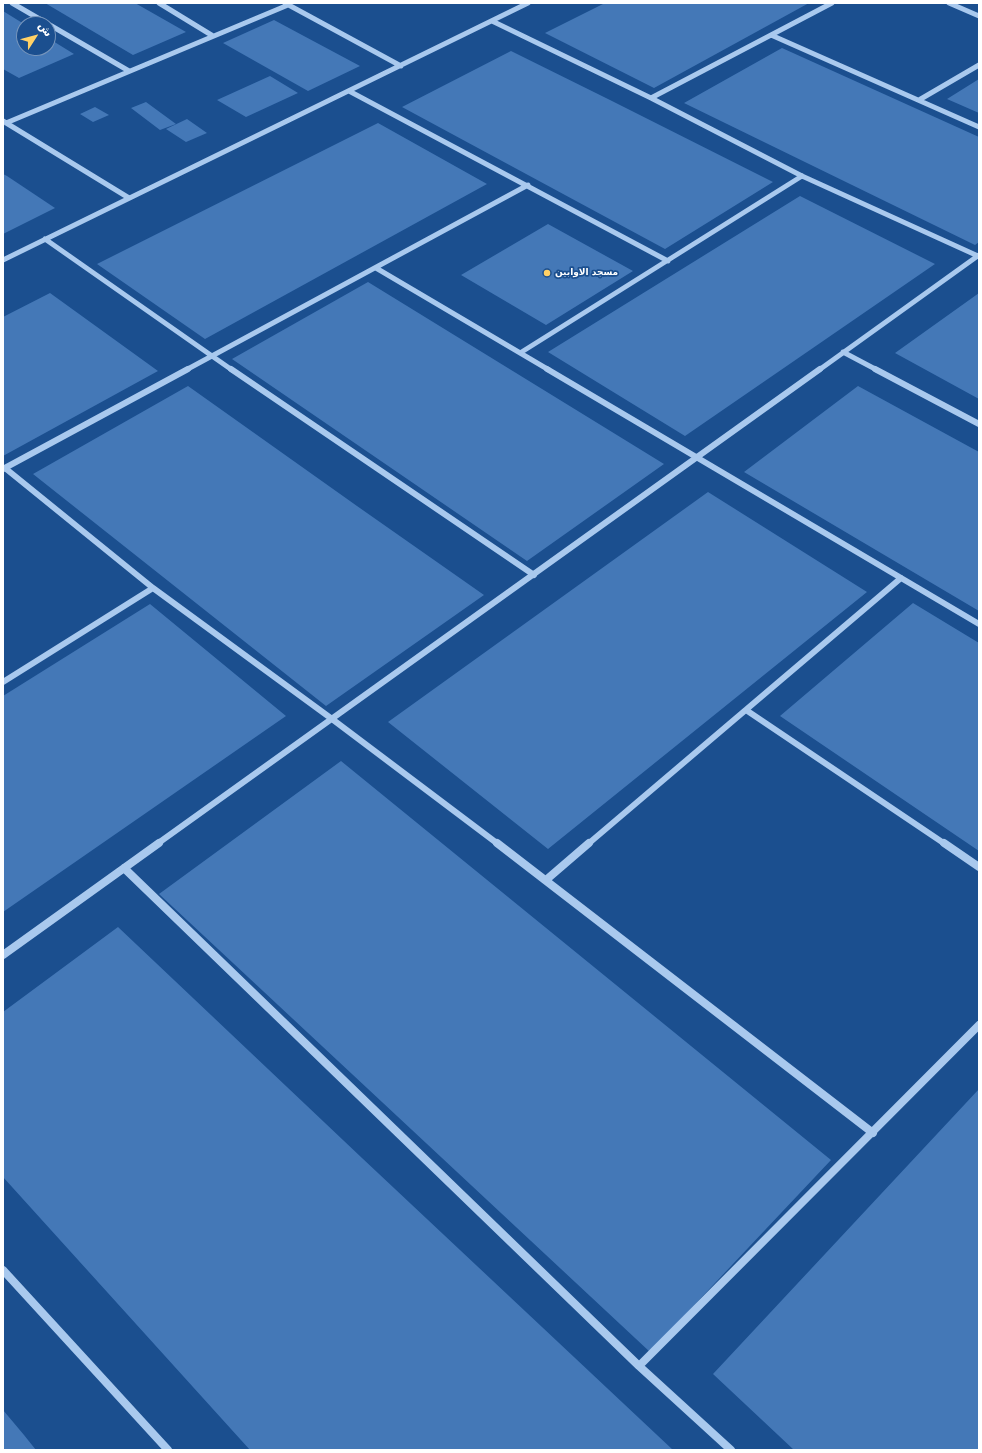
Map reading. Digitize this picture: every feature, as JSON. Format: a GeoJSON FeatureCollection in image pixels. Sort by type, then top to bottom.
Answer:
{"type":"FeatureCollection","features":[{"type":"Feature","properties":{"kind":"street"},"geometry":{"type":"LineString","coordinates":[[12,3],[130,71]]}},
{"type":"Feature","properties":{"kind":"street"},"geometry":{"type":"LineString","coordinates":[[160,3],[213,36]]}},
{"type":"Feature","properties":{"kind":"street"},"geometry":{"type":"LineString","coordinates":[[3,260],[528,3]]}},
{"type":"Feature","properties":{"kind":"street"},"geometry":{"type":"LineString","coordinates":[[651,98],[832,3]]}},
{"type":"Feature","properties":{"kind":"street"},"geometry":{"type":"LineString","coordinates":[[949,3],[979,16]]}},
{"type":"Feature","properties":{"kind":"street"},"geometry":{"type":"LineString","coordinates":[[5,122],[130,71],[286,4],[401,66]]}},
{"type":"Feature","properties":{"kind":"street"},"geometry":{"type":"LineString","coordinates":[[3,955],[978,256],[802,176],[651,98],[492,21]]}},
{"type":"Feature","properties":{"kind":"street"},"geometry":{"type":"LineString","coordinates":[[771,35],[979,127]]}},
{"type":"Feature","properties":{"kind":"street"},"geometry":{"type":"LineString","coordinates":[[919,100],[979,64]]}},
{"type":"Feature","properties":{"kind":"street"},"geometry":{"type":"LineString","coordinates":[[349,91],[528,185],[668,261]]}},
{"type":"Feature","properties":{"kind":"street"},"geometry":{"type":"LineString","coordinates":[[5,122],[129,198]]}},
{"type":"Feature","properties":{"kind":"street"},"geometry":{"type":"LineString","coordinates":[[520,353],[802,176]]}},
{"type":"Feature","properties":{"kind":"street"},"geometry":{"type":"LineString","coordinates":[[528,185],[4,469],[153,588],[332,719],[546,880],[873,1133]]}},
{"type":"Feature","properties":{"kind":"street"},"geometry":{"type":"LineString","coordinates":[[45,239],[212,356],[534,574]]}},
{"type":"Feature","properties":{"kind":"street"},"geometry":{"type":"LineString","coordinates":[[376,268],[979,624]]}},
{"type":"Feature","properties":{"kind":"street"},"geometry":{"type":"LineString","coordinates":[[844,352],[979,424]]}},
{"type":"Feature","properties":{"kind":"street"},"geometry":{"type":"LineString","coordinates":[[546,880],[901,578]]}},
{"type":"Feature","properties":{"kind":"street"},"geometry":{"type":"LineString","coordinates":[[3,682],[153,588]]}},
{"type":"Feature","properties":{"kind":"street"},"geometry":{"type":"LineString","coordinates":[[746,710],[979,867]]}},
{"type":"Feature","properties":{"kind":"street"},"geometry":{"type":"LineString","coordinates":[[124,868],[640,1366],[731,1450]]}},
{"type":"Feature","properties":{"kind":"street"},"geometry":{"type":"LineString","coordinates":[[640,1366],[979,1025]]}},
{"type":"Feature","properties":{"kind":"street"},"geometry":{"type":"LineString","coordinates":[[3,1270],[168,1450]]}},
{"type":"Feature","properties":{"kind":"building"},"geometry":{"type":"Polygon","coordinates":[[[45,3],[135,3],[186,32],[133,55],[45,3]]]}},
{"type":"Feature","properties":{"kind":"building"},"geometry":{"type":"Polygon","coordinates":[[[605,3],[809,3],[654,88],[545,33],[605,3]]]}},
{"type":"Feature","properties":{"kind":"building"},"geometry":{"type":"Polygon","coordinates":[[[3,11],[16,19],[16,56],[56,56],[56,43],[74,54],[19,78],[3,69],[3,11]]]}},
{"type":"Feature","properties":{"kind":"building"},"geometry":{"type":"Polygon","coordinates":[[[274,20],[360,66],[308,91],[223,43],[274,20]]]}},
{"type":"Feature","properties":{"kind":"building"},"geometry":{"type":"Polygon","coordinates":[[[782,48],[979,137],[979,242],[975,245],[684,103],[782,48]]]}},
{"type":"Feature","properties":{"kind":"building"},"geometry":{"type":"Polygon","coordinates":[[[511,51],[773,182],[665,249],[402,107],[511,51]]]}},
{"type":"Feature","properties":{"kind":"building"},"geometry":{"type":"Polygon","coordinates":[[[270,76],[298,93],[246,117],[217,100],[270,76]]]}},
{"type":"Feature","properties":{"kind":"building"},"geometry":{"type":"Polygon","coordinates":[[[979,79],[979,113],[947,99],[979,79]]]}},
{"type":"Feature","properties":{"kind":"building"},"geometry":{"type":"Polygon","coordinates":[[[146,102],[176,124],[160,130],[131,108],[146,102]]]}},
{"type":"Feature","properties":{"kind":"building"},"geometry":{"type":"Polygon","coordinates":[[[95,107],[109,115],[93,122],[80,114],[95,107]]]}},
{"type":"Feature","properties":{"kind":"building"},"geometry":{"type":"Polygon","coordinates":[[[187,119],[207,133],[186,142],[166,129],[187,119]]]}},
{"type":"Feature","properties":{"kind":"building"},"geometry":{"type":"Polygon","coordinates":[[[378,123],[487,184],[205,339],[97,264],[378,123]]]}},
{"type":"Feature","properties":{"kind":"building"},"geometry":{"type":"Polygon","coordinates":[[[3,174],[7,176],[55,208],[3,234],[3,174]]]}},
{"type":"Feature","properties":{"kind":"building"},"geometry":{"type":"Polygon","coordinates":[[[800,196],[935,264],[685,436],[548,352],[800,196]]]}},
{"type":"Feature","properties":{"kind":"building","name":"مسجد الاوابين"},"geometry":{"type":"Polygon","coordinates":[[[548,224],[633,271],[546,325],[461,275],[548,224]]]}},
{"type":"Feature","properties":{"kind":"building"},"geometry":{"type":"Polygon","coordinates":[[[368,282],[664,464],[527,561],[232,359],[368,282]]]}},
{"type":"Feature","properties":{"kind":"building"},"geometry":{"type":"Polygon","coordinates":[[[50,293],[158,371],[3,456],[3,317],[50,293]]]}},
{"type":"Feature","properties":{"kind":"building"},"geometry":{"type":"Polygon","coordinates":[[[979,293],[979,399],[895,353],[979,293]]]}},
{"type":"Feature","properties":{"kind":"building"},"geometry":{"type":"Polygon","coordinates":[[[188,386],[484,595],[326,706],[33,474],[188,386]]]}},
{"type":"Feature","properties":{"kind":"building"},"geometry":{"type":"Polygon","coordinates":[[[858,386],[979,452],[979,611],[744,472],[858,386]]]}},
{"type":"Feature","properties":{"kind":"building"},"geometry":{"type":"Polygon","coordinates":[[[708,492],[867,592],[548,849],[388,722],[708,492]]]}},
{"type":"Feature","properties":{"kind":"building"},"geometry":{"type":"Polygon","coordinates":[[[913,603],[979,643],[979,851],[780,716],[913,603]]]}},
{"type":"Feature","properties":{"kind":"building"},"geometry":{"type":"Polygon","coordinates":[[[150,604],[286,716],[3,912],[3,696],[150,604]]]}},
{"type":"Feature","properties":{"kind":"building"},"geometry":{"type":"Polygon","coordinates":[[[341,761],[831,1160],[650,1352],[159,894],[341,761]]]}},
{"type":"Feature","properties":{"kind":"building"},"geometry":{"type":"Polygon","coordinates":[[[118,927],[673,1450],[250,1450],[3,1177],[3,1012],[118,927]]]}},
{"type":"Feature","properties":{"kind":"building"},"geometry":{"type":"Polygon","coordinates":[[[979,1089],[979,1450],[794,1450],[713,1374],[979,1089]]]}},
{"type":"Feature","properties":{"kind":"building"},"geometry":{"type":"Polygon","coordinates":[[[3,1410],[24,1435],[36,1450],[3,1450],[3,1410]]]}},
{"type":"Feature","properties":{"kind":"place","name":"مسجد الاوابين"},"geometry":{"type":"Point","coordinates":[547,273]}}]}
